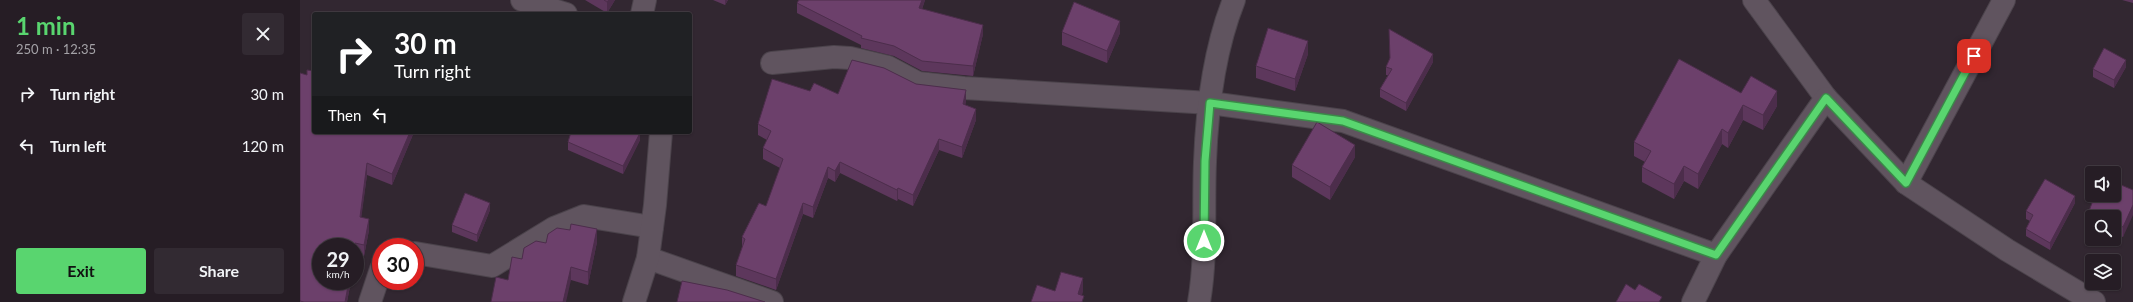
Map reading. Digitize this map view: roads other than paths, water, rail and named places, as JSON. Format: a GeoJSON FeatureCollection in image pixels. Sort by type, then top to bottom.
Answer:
{"type":"FeatureCollection","features":[{"type":"Feature","properties":{"kind":"street"},"geometry":{"type":"LineString","coordinates":[[522,0],[560,12]]}},
{"type":"Feature","properties":{"kind":"street"},"geometry":{"type":"LineString","coordinates":[[642,12],[645,0]]}},
{"type":"Feature","properties":{"kind":"street"},"geometry":{"type":"LineString","coordinates":[[1199,302],[1204,273],[1205,161],[1210,103],[1216,57],[1234,0]]}},
{"type":"Feature","properties":{"kind":"street"},"geometry":{"type":"LineString","coordinates":[[1754,0],[1826,98],[1906,183],[2007,250],[2094,302]]}},
{"type":"Feature","properties":{"kind":"street"},"geometry":{"type":"LineString","coordinates":[[1906,183],[2004,0]]}},
{"type":"Feature","properties":{"kind":"street"},"geometry":{"type":"LineString","coordinates":[[772,63],[834,57],[850,58],[888,67],[918,83],[956,88],[1210,103],[1343,121],[1716,255]]}},
{"type":"Feature","properties":{"kind":"street"},"geometry":{"type":"LineString","coordinates":[[1694,302],[1716,255],[1826,98]]}},
{"type":"Feature","properties":{"kind":"street"},"geometry":{"type":"LineString","coordinates":[[634,302],[648,258],[661,134]]}},
{"type":"Feature","properties":{"kind":"street"},"geometry":{"type":"LineString","coordinates":[[424,255],[492,266],[554,228],[584,216],[652,227]]}},
{"type":"Feature","properties":{"kind":"street"},"geometry":{"type":"LineString","coordinates":[[648,258],[772,302]]}},
{"type":"Feature","properties":{"kind":"street"},"geometry":{"type":"LineString","coordinates":[[370,302],[374,290]]}}]}
